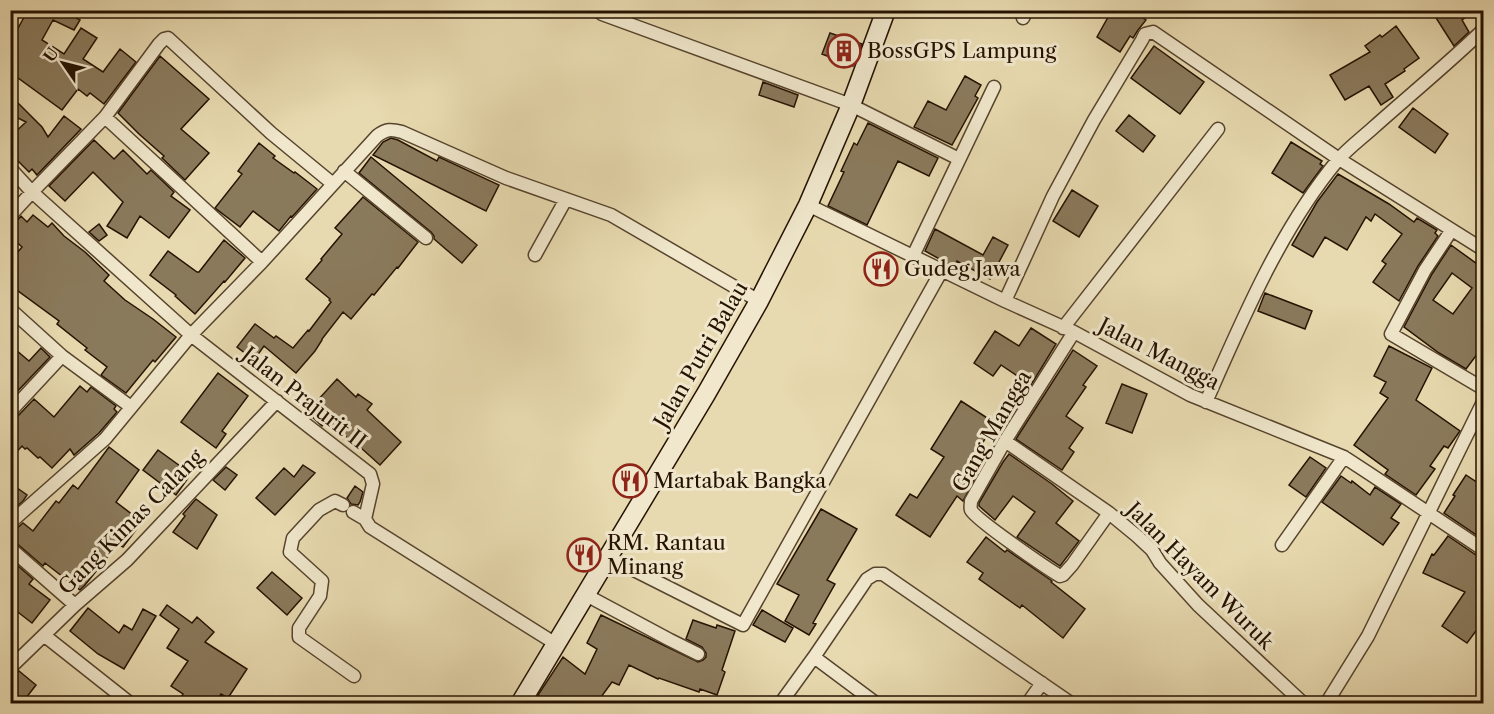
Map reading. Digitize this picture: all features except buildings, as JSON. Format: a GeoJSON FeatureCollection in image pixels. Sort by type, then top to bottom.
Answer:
{"type":"FeatureCollection","features":[{"type":"Feature","properties":{"kind":"main road","name":"Jalan Putri Balau"},"geometry":{"type":"LineString","coordinates":[[520,704],[706,394],[759,301],[808,205],[851,105],[886,10]]}},
{"type":"Feature","properties":{"kind":"street"},"geometry":{"type":"LineString","coordinates":[[597,10],[602,14],[851,105],[959,159]]}},
{"type":"Feature","properties":{"kind":"street"},"geometry":{"type":"LineString","coordinates":[[1206,402],[1251,300],[1293,225],[1318,187],[1339,159],[1484,29]]}},
{"type":"Feature","properties":{"kind":"street"},"geometry":{"type":"LineString","coordinates":[[1005,302],[1053,196],[1100,110],[1145,34],[1149,32],[1153,32],[1339,159],[1484,250]]}},
{"type":"Feature","properties":{"kind":"street"},"geometry":{"type":"LineString","coordinates":[[10,216],[105,117],[159,44],[168,38],[271,133],[333,184]]}},
{"type":"Feature","properties":{"kind":"street"},"geometry":{"type":"LineString","coordinates":[[913,256],[994,87]]}},
{"type":"Feature","properties":{"kind":"street"},"geometry":{"type":"LineString","coordinates":[[105,117],[262,262]]}},
{"type":"Feature","properties":{"kind":"street"},"geometry":{"type":"LineString","coordinates":[[10,523],[105,439],[191,335],[262,262],[376,136],[389,129],[402,132],[506,178],[611,215],[759,301]]}},
{"type":"Feature","properties":{"kind":"street","name":"Gang Mangga"},"geometry":{"type":"LineString","coordinates":[[1109,513],[1063,576],[1032,557],[986,523],[971,511],[970,506],[1068,330],[1218,129]]}},
{"type":"Feature","properties":{"kind":"street","name":"Jalan Prajurit II"},"geometry":{"type":"LineString","coordinates":[[10,168],[32,192],[191,335],[370,474],[374,484],[365,519]]}},
{"type":"Feature","properties":{"kind":"street"},"geometry":{"type":"LineString","coordinates":[[344,171],[426,238]]}},
{"type":"Feature","properties":{"kind":"street"},"geometry":{"type":"LineString","coordinates":[[535,255],[566,199]]}},
{"type":"Feature","properties":{"kind":"street","name":"Jalan Mangga"},"geometry":{"type":"LineString","coordinates":[[808,205],[1005,302],[1068,330],[1190,395],[1344,457],[1484,550]]}},
{"type":"Feature","properties":{"kind":"street"},"geometry":{"type":"LineString","coordinates":[[1451,231],[1425,270],[1391,334],[1484,389]]}},
{"type":"Feature","properties":{"kind":"street"},"geometry":{"type":"LineString","coordinates":[[608,557],[743,625],[942,270]]}},
{"type":"Feature","properties":{"kind":"street"},"geometry":{"type":"LineString","coordinates":[[10,309],[62,356],[131,408]]}},
{"type":"Feature","properties":{"kind":"street"},"geometry":{"type":"LineString","coordinates":[[10,412],[62,356]]}},
{"type":"Feature","properties":{"kind":"street","name":"Gang Kimas Calang"},"geometry":{"type":"LineString","coordinates":[[10,668],[75,605],[127,560],[277,401]]}},
{"type":"Feature","properties":{"kind":"street"},"geometry":{"type":"LineString","coordinates":[[1326,704],[1368,636],[1483,401]]}},
{"type":"Feature","properties":{"kind":"street","name":"Jalan Hayam Wuruk"},"geometry":{"type":"LineString","coordinates":[[1005,441],[1109,513],[1137,536],[1152,550],[1160,563],[1198,605],[1304,704]]}},
{"type":"Feature","properties":{"kind":"street"},"geometry":{"type":"LineString","coordinates":[[1282,545],[1344,457]]}},
{"type":"Feature","properties":{"kind":"street"},"geometry":{"type":"LineString","coordinates":[[354,676],[299,637],[299,628],[320,596],[322,581],[290,552],[294,538],[319,510],[335,501],[365,519],[370,527],[379,534],[556,644]]}},
{"type":"Feature","properties":{"kind":"street"},"geometry":{"type":"LineString","coordinates":[[10,548],[75,605]]}},
{"type":"Feature","properties":{"kind":"street"},"geometry":{"type":"LineString","coordinates":[[780,704],[867,579],[875,574],[883,574],[1072,704]]}},
{"type":"Feature","properties":{"kind":"street"},"geometry":{"type":"LineString","coordinates":[[585,595],[698,654]]}},
{"type":"Feature","properties":{"kind":"street"},"geometry":{"type":"LineString","coordinates":[[45,636],[131,704]]}},
{"type":"Feature","properties":{"kind":"street"},"geometry":{"type":"LineString","coordinates":[[814,657],[877,704]]}},
{"type":"Feature","properties":{"kind":"street"},"geometry":{"type":"LineString","coordinates":[[1027,704],[1042,683]]}},
{"type":"Feature","properties":{"kind":"place","name":"BossGPS Lampung"},"geometry":{"type":"Point","coordinates":[844,51]}},
{"type":"Feature","properties":{"kind":"place","name":"Gudeg Jawa"},"geometry":{"type":"Point","coordinates":[881,269]}},
{"type":"Feature","properties":{"kind":"place","name":"Martabak Bangka"},"geometry":{"type":"Point","coordinates":[630,481]}},
{"type":"Feature","properties":{"kind":"place","name":"RM. Rantau Minang"},"geometry":{"type":"Point","coordinates":[584,555]}}]}
